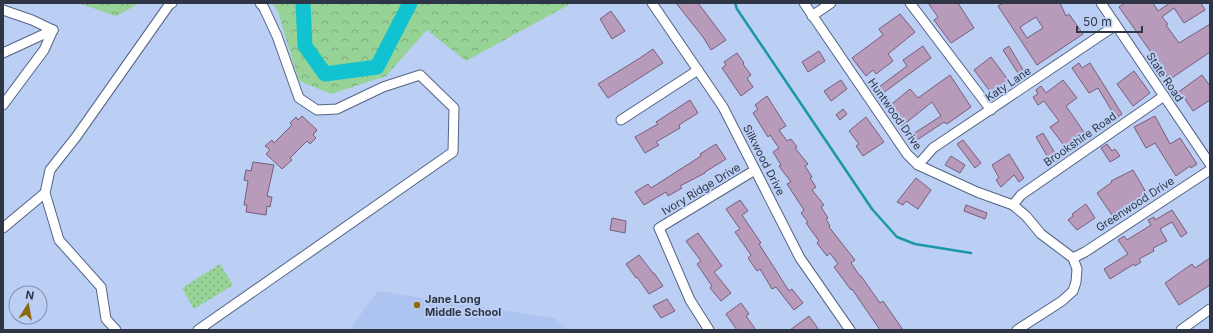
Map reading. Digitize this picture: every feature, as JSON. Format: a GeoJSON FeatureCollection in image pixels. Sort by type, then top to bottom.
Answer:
{"type":"FeatureCollection","features":[{"type":"Feature","properties":{"kind":"street"},"geometry":{"type":"LineString","coordinates":[[116,330],[106,319],[101,287],[59,240],[45,194],[50,170],[76,137],[169,5],[172,3]]}},
{"type":"Feature","properties":{"kind":"street"},"geometry":{"type":"LineString","coordinates":[[198,330],[453,152],[454,108],[420,75],[383,87],[337,109],[317,110],[299,98],[277,36],[264,8],[260,3]]}},
{"type":"Feature","properties":{"kind":"street","name":"Silkwood Drive"},"geometry":{"type":"LineString","coordinates":[[652,3],[723,107],[800,258],[850,330]]}},
{"type":"Feature","properties":{"kind":"street","name":"Huntwood Drive"},"geometry":{"type":"LineString","coordinates":[[804,3],[907,154],[918,165],[976,192],[1013,205],[1026,216],[1041,234],[1073,258]]}},
{"type":"Feature","properties":{"kind":"street"},"geometry":{"type":"LineString","coordinates":[[812,16],[831,3]]}},
{"type":"Feature","properties":{"kind":"street"},"geometry":{"type":"LineString","coordinates":[[910,3],[991,110]]}},
{"type":"Feature","properties":{"kind":"street","name":"State Road"},"geometry":{"type":"LineString","coordinates":[[1101,3],[1210,164]]}},
{"type":"Feature","properties":{"kind":"street"},"geometry":{"type":"LineString","coordinates":[[3,10],[32,20],[53,30]]}},
{"type":"Feature","properties":{"kind":"street","name":"Katy Lane"},"geometry":{"type":"LineString","coordinates":[[918,165],[932,148],[1116,25]]}},
{"type":"Feature","properties":{"kind":"street"},"geometry":{"type":"LineString","coordinates":[[3,53],[53,30]]}},
{"type":"Feature","properties":{"kind":"street"},"geometry":{"type":"LineString","coordinates":[[3,105],[7,96],[44,50],[53,30]]}},
{"type":"Feature","properties":{"kind":"street"},"geometry":{"type":"LineString","coordinates":[[621,120],[698,70]]}},
{"type":"Feature","properties":{"kind":"street","name":"Brookshire Road"},"geometry":{"type":"LineString","coordinates":[[1013,205],[1021,195],[1164,96]]}},
{"type":"Feature","properties":{"kind":"street","name":"Ivory Ridge Drive"},"geometry":{"type":"LineString","coordinates":[[709,330],[690,300],[659,228],[755,170]]}},
{"type":"Feature","properties":{"kind":"street","name":"Greenwood Drive"},"geometry":{"type":"LineString","coordinates":[[1073,258],[1085,252],[1210,170]]}},
{"type":"Feature","properties":{"kind":"street"},"geometry":{"type":"LineString","coordinates":[[3,228],[45,194]]}},
{"type":"Feature","properties":{"kind":"street"},"geometry":{"type":"LineString","coordinates":[[1018,330],[1062,301],[1073,291],[1076,282],[1077,269],[1073,258]]}},
{"type":"Feature","properties":{"kind":"street"},"geometry":{"type":"LineString","coordinates":[[1181,330],[1210,309]]}},
{"type":"Feature","properties":{"kind":"shaded area","name":"Jane Long Middle School"},"geometry":{"type":"Polygon","coordinates":[[[378,291],[554,318],[567,330],[349,330],[378,291]]]}},
{"type":"Feature","properties":{"kind":"green space"},"geometry":{"type":"Polygon","coordinates":[[[78,3],[140,3],[116,16],[78,3]]]}},
{"type":"Feature","properties":{"kind":"green space"},"geometry":{"type":"Polygon","coordinates":[[[272,3],[572,3],[466,61],[427,30],[386,76],[331,94],[299,81],[278,12],[272,3]]]}},
{"type":"Feature","properties":{"kind":"green space"},"geometry":{"type":"Polygon","coordinates":[[[220,264],[233,285],[194,309],[182,288],[220,264]]]}},
{"type":"Feature","properties":{"kind":"building"},"geometry":{"type":"Polygon","coordinates":[[[676,3],[698,3],[726,40],[711,50],[703,37],[676,3]]]}},
{"type":"Feature","properties":{"kind":"building"},"geometry":{"type":"Polygon","coordinates":[[[928,3],[958,3],[974,28],[951,43],[934,20],[938,17],[928,3]]]}},
{"type":"Feature","properties":{"kind":"building"},"geometry":{"type":"Polygon","coordinates":[[[1003,3],[1060,3],[1066,16],[1069,14],[1083,34],[1037,65],[998,6],[1003,3]],[[1036,17],[1020,27],[1027,38],[1043,28],[1036,17]]]}},
{"type":"Feature","properties":{"kind":"building"},"geometry":{"type":"Polygon","coordinates":[[[1125,3],[1153,3],[1158,11],[1170,3],[1201,3],[1205,10],[1184,23],[1174,8],[1162,17],[1179,43],[1210,24],[1210,52],[1169,80],[1119,7],[1125,3]]]}},
{"type":"Feature","properties":{"kind":"building"},"geometry":{"type":"Polygon","coordinates":[[[611,11],[625,31],[612,39],[600,19],[611,11]]]}},
{"type":"Feature","properties":{"kind":"building"},"geometry":{"type":"Polygon","coordinates":[[[900,14],[915,32],[888,54],[893,61],[876,74],[873,70],[866,76],[852,58],[883,35],[879,29],[900,14]]]}},
{"type":"Feature","properties":{"kind":"building"},"geometry":{"type":"Polygon","coordinates":[[[923,46],[931,58],[879,96],[875,90],[907,66],[903,60],[923,46]]]}},
{"type":"Feature","properties":{"kind":"building"},"geometry":{"type":"Polygon","coordinates":[[[1009,46],[1025,73],[1020,76],[1003,50],[1009,46]]]}},
{"type":"Feature","properties":{"kind":"building"},"geometry":{"type":"Polygon","coordinates":[[[653,49],[663,63],[608,98],[598,84],[653,49]]]}},
{"type":"Feature","properties":{"kind":"building"},"geometry":{"type":"Polygon","coordinates":[[[819,51],[825,61],[808,72],[802,62],[819,51]]]}},
{"type":"Feature","properties":{"kind":"building"},"geometry":{"type":"Polygon","coordinates":[[[737,53],[751,75],[747,78],[753,87],[741,96],[722,68],[726,65],[724,62],[737,53]]]}},
{"type":"Feature","properties":{"kind":"building"},"geometry":{"type":"Polygon","coordinates":[[[991,57],[1009,81],[992,94],[974,70],[991,57]]]}},
{"type":"Feature","properties":{"kind":"building"},"geometry":{"type":"Polygon","coordinates":[[[1079,63],[1082,68],[1090,63],[1122,114],[1116,118],[1098,88],[1089,93],[1072,68],[1079,63]]]}},
{"type":"Feature","properties":{"kind":"building"},"geometry":{"type":"Polygon","coordinates":[[[1134,71],[1150,93],[1133,106],[1117,84],[1134,71]]]}},
{"type":"Feature","properties":{"kind":"building"},"geometry":{"type":"Polygon","coordinates":[[[950,75],[971,107],[947,124],[944,122],[914,142],[910,136],[941,116],[932,102],[902,126],[887,108],[910,89],[918,98],[950,75]]]}},
{"type":"Feature","properties":{"kind":"building"},"geometry":{"type":"Polygon","coordinates":[[[1202,75],[1210,86],[1210,100],[1193,111],[1183,96],[1181,98],[1177,93],[1202,75]]]}},
{"type":"Feature","properties":{"kind":"building"},"geometry":{"type":"Polygon","coordinates":[[[841,80],[847,89],[831,101],[824,91],[841,80]]]}},
{"type":"Feature","properties":{"kind":"building"},"geometry":{"type":"Polygon","coordinates":[[[1063,80],[1077,98],[1066,106],[1088,138],[1069,152],[1050,127],[1059,121],[1044,101],[1038,105],[1033,97],[1038,94],[1036,90],[1041,86],[1046,93],[1063,80]]]}},
{"type":"Feature","properties":{"kind":"building"},"geometry":{"type":"Polygon","coordinates":[[[767,96],[786,126],[779,130],[787,141],[791,139],[797,147],[795,148],[808,164],[805,166],[816,187],[812,190],[824,205],[821,207],[828,218],[826,219],[830,226],[829,227],[855,260],[851,263],[860,276],[880,303],[883,301],[903,330],[880,330],[852,289],[851,290],[834,267],[838,264],[830,253],[827,256],[817,243],[819,241],[806,223],[808,222],[801,213],[804,210],[787,184],[791,182],[779,166],[781,165],[773,152],[779,148],[770,135],[768,137],[753,113],[758,109],[755,105],[767,96]]]}},
{"type":"Feature","properties":{"kind":"building"},"geometry":{"type":"Polygon","coordinates":[[[690,100],[698,113],[679,125],[680,128],[656,142],[659,145],[645,153],[635,137],[658,124],[656,122],[690,100]]]}},
{"type":"Feature","properties":{"kind":"building"},"geometry":{"type":"Polygon","coordinates":[[[843,109],[847,114],[840,120],[836,115],[843,109]]]}},
{"type":"Feature","properties":{"kind":"building"},"geometry":{"type":"Polygon","coordinates":[[[302,116],[317,130],[313,135],[316,138],[310,144],[307,141],[290,158],[292,160],[282,169],[266,154],[270,150],[265,146],[272,140],[274,143],[292,125],[290,123],[296,117],[298,120],[302,116]]]}},
{"type":"Feature","properties":{"kind":"building"},"geometry":{"type":"Polygon","coordinates":[[[1155,116],[1170,144],[1180,138],[1197,164],[1191,168],[1190,166],[1176,176],[1155,143],[1146,148],[1134,127],[1155,116]]]}},
{"type":"Feature","properties":{"kind":"building"},"geometry":{"type":"Polygon","coordinates":[[[866,117],[884,142],[863,156],[856,146],[859,144],[849,131],[866,117]]]}},
{"type":"Feature","properties":{"kind":"building"},"geometry":{"type":"Polygon","coordinates":[[[1043,133],[1059,160],[1052,164],[1036,137],[1043,133]]]}},
{"type":"Feature","properties":{"kind":"building"},"geometry":{"type":"Polygon","coordinates":[[[963,140],[981,163],[975,168],[957,144],[963,140]]]}},
{"type":"Feature","properties":{"kind":"building"},"geometry":{"type":"Polygon","coordinates":[[[716,144],[726,159],[705,173],[680,186],[682,188],[668,196],[666,192],[644,205],[635,192],[648,184],[651,188],[701,156],[700,154],[716,144]]]}},
{"type":"Feature","properties":{"kind":"building"},"geometry":{"type":"Polygon","coordinates":[[[1107,144],[1112,151],[1115,149],[1120,156],[1110,162],[1101,148],[1107,144]]]}},
{"type":"Feature","properties":{"kind":"building"},"geometry":{"type":"Polygon","coordinates":[[[1009,154],[1024,178],[1019,182],[1014,175],[1001,187],[996,180],[999,178],[992,165],[1009,154]]]}},
{"type":"Feature","properties":{"kind":"building"},"geometry":{"type":"Polygon","coordinates":[[[951,156],[965,165],[960,173],[945,165],[951,156]]]}},
{"type":"Feature","properties":{"kind":"building"},"geometry":{"type":"Polygon","coordinates":[[[253,162],[274,165],[267,196],[272,197],[270,207],[267,206],[266,215],[246,212],[247,205],[244,205],[248,181],[244,180],[246,170],[251,171],[253,162]]]}},
{"type":"Feature","properties":{"kind":"building"},"geometry":{"type":"Polygon","coordinates":[[[1133,170],[1147,194],[1132,205],[1112,215],[1097,193],[1112,182],[1111,181],[1133,170]]]}},
{"type":"Feature","properties":{"kind":"building"},"geometry":{"type":"Polygon","coordinates":[[[916,178],[931,190],[918,209],[906,201],[903,205],[897,202],[916,178]]]}},
{"type":"Feature","properties":{"kind":"building"},"geometry":{"type":"Polygon","coordinates":[[[740,200],[748,211],[742,215],[761,243],[759,244],[789,291],[792,289],[803,303],[794,310],[776,287],[772,289],[760,269],[757,271],[748,258],[751,255],[735,232],[740,229],[726,209],[740,200]]]}},
{"type":"Feature","properties":{"kind":"building"},"geometry":{"type":"Polygon","coordinates":[[[1086,204],[1095,218],[1077,230],[1068,220],[1073,216],[1072,214],[1086,204]]]}},
{"type":"Feature","properties":{"kind":"building"},"geometry":{"type":"Polygon","coordinates":[[[966,205],[987,213],[985,219],[964,211],[966,205]]]}},
{"type":"Feature","properties":{"kind":"building"},"geometry":{"type":"Polygon","coordinates":[[[1172,210],[1187,233],[1181,237],[1172,222],[1160,229],[1167,241],[1153,248],[1154,251],[1139,259],[1141,262],[1135,266],[1134,264],[1110,279],[1104,269],[1128,254],[1118,240],[1124,236],[1127,240],[1151,225],[1148,220],[1154,217],[1155,220],[1172,210]]]}},
{"type":"Feature","properties":{"kind":"building"},"geometry":{"type":"Polygon","coordinates":[[[612,218],[626,221],[625,233],[610,230],[612,218]]]}},
{"type":"Feature","properties":{"kind":"building"},"geometry":{"type":"Polygon","coordinates":[[[698,233],[722,266],[714,272],[731,293],[721,301],[710,288],[712,286],[697,264],[701,261],[686,241],[698,233]]]}},
{"type":"Feature","properties":{"kind":"building"},"geometry":{"type":"Polygon","coordinates":[[[639,255],[663,286],[649,294],[626,264],[639,255]]]}},
{"type":"Feature","properties":{"kind":"building"},"geometry":{"type":"Polygon","coordinates":[[[1210,258],[1210,285],[1179,305],[1165,283],[1192,264],[1195,268],[1210,258]]]}},
{"type":"Feature","properties":{"kind":"building"},"geometry":{"type":"Polygon","coordinates":[[[667,299],[675,311],[661,318],[653,306],[667,299]]]}},
{"type":"Feature","properties":{"kind":"building"},"geometry":{"type":"Polygon","coordinates":[[[741,303],[749,314],[746,316],[756,330],[737,330],[726,314],[741,303]]]}},
{"type":"Feature","properties":{"kind":"building"},"geometry":{"type":"Polygon","coordinates":[[[809,316],[819,330],[790,330],[809,316]]]}},
{"type":"Feature","properties":{"kind":"waterway"},"geometry":{"type":"LineString","coordinates":[[303,3],[305,46],[325,74],[377,67],[410,3]]}},
{"type":"Feature","properties":{"kind":"waterway"},"geometry":{"type":"LineString","coordinates":[[735,3],[737,9],[872,209],[897,237],[915,244],[971,253]]}},
{"type":"Feature","properties":{"kind":"place","name":"Jane Long Middle School"},"geometry":{"type":"Point","coordinates":[417,305]}}]}
